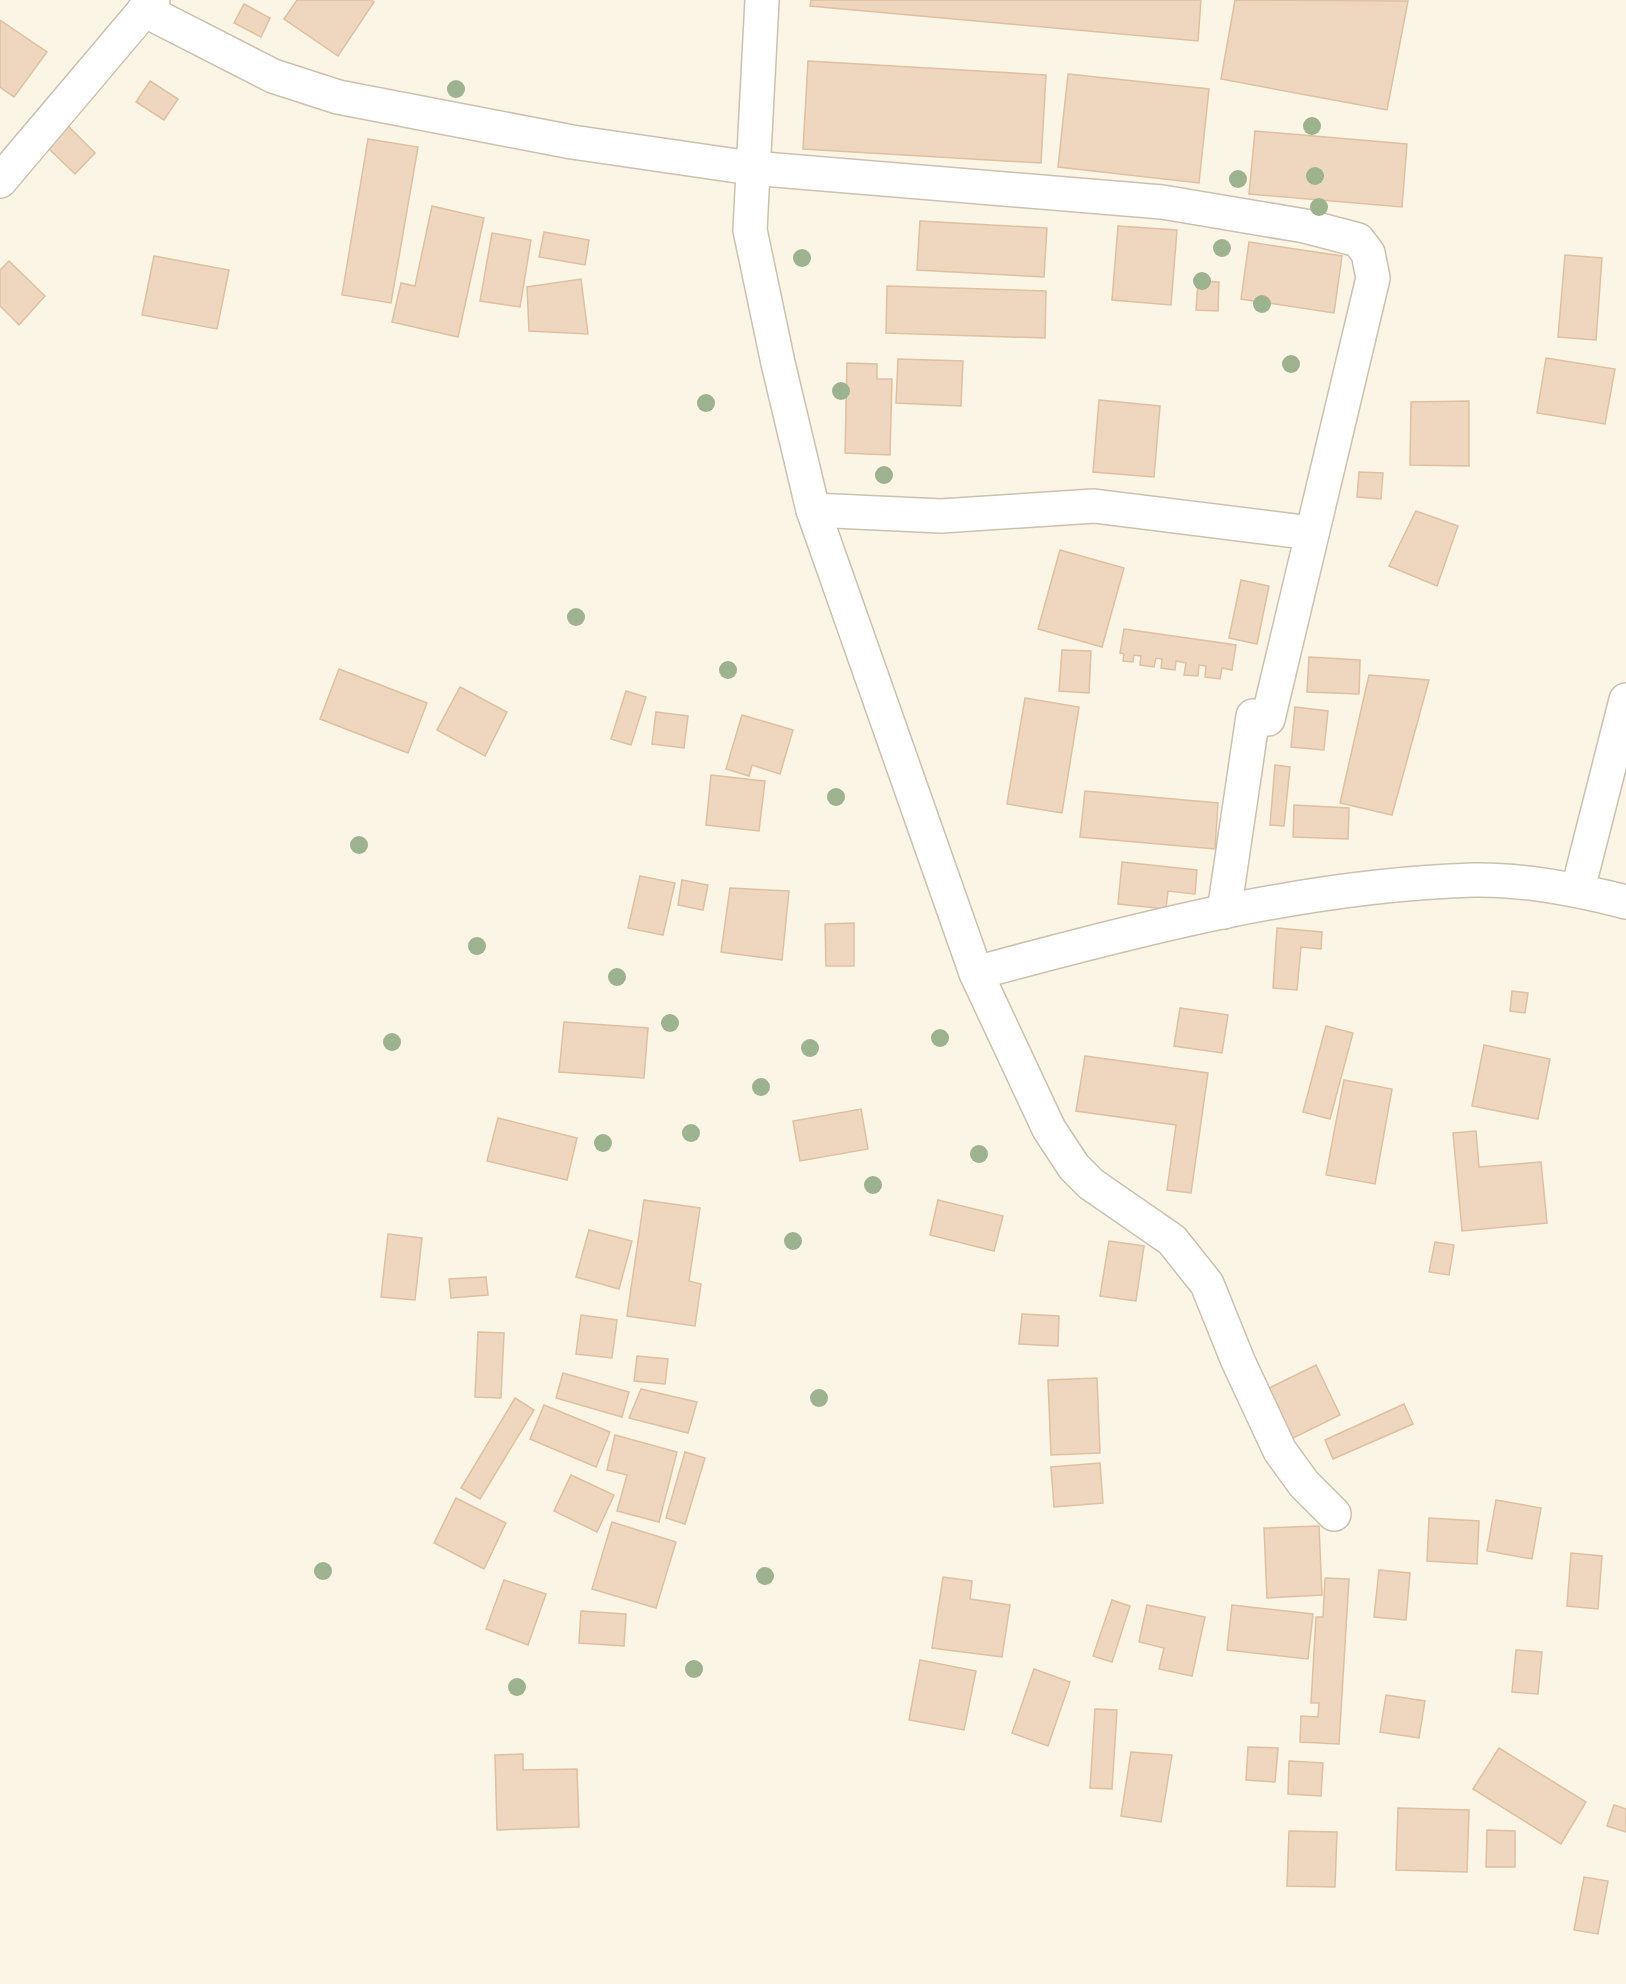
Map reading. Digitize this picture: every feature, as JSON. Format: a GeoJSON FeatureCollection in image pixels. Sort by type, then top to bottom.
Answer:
{"type":"FeatureCollection","features":[{"type":"Feature","properties":{"kind":"street"},"geometry":{"type":"LineString","coordinates":[[762,0],[750,230],[778,363],[813,510],[976,973],[999,1027],[1049,1129],[1061,1148],[1074,1167],[1091,1184],[1172,1240],[1207,1284],[1238,1361],[1280,1451],[1304,1484],[1334,1514]]}},
{"type":"Feature","properties":{"kind":"street"},"geometry":{"type":"LineString","coordinates":[[0,181],[149,5],[273,76],[338,97],[572,142],[752,168],[1162,202],[1305,226],[1358,240],[1368,253],[1373,278],[1268,719],[1253,716],[1224,912]]}},
{"type":"Feature","properties":{"kind":"street"},"geometry":{"type":"LineString","coordinates":[[813,510],[941,516],[1094,506],[1312,532]]}},
{"type":"Feature","properties":{"kind":"street"},"geometry":{"type":"LineString","coordinates":[[1578,889],[1626,700]]}},
{"type":"Feature","properties":{"kind":"street"},"geometry":{"type":"LineString","coordinates":[[976,973],[1095,941],[1224,912],[1319,894],[1475,880],[1578,889],[1626,902]]}},
{"type":"Feature","properties":{"kind":"building"},"geometry":{"type":"Polygon","coordinates":[[[297,0],[371,0],[374,2],[338,56],[284,19],[297,0]]]}},
{"type":"Feature","properties":{"kind":"building"},"geometry":{"type":"Polygon","coordinates":[[[811,0],[1201,0],[1198,41],[810,6],[811,0]]]}},
{"type":"Feature","properties":{"kind":"building"},"geometry":{"type":"Polygon","coordinates":[[[1235,0],[1408,1],[1387,110],[1221,79],[1235,0]]]}},
{"type":"Feature","properties":{"kind":"building"},"geometry":{"type":"Polygon","coordinates":[[[244,4],[270,18],[261,37],[234,23],[244,4]]]}},
{"type":"Feature","properties":{"kind":"building"},"geometry":{"type":"Polygon","coordinates":[[[0,20],[47,52],[14,97],[0,87],[0,20]]]}},
{"type":"Feature","properties":{"kind":"building"},"geometry":{"type":"Polygon","coordinates":[[[808,61],[1046,75],[1041,163],[803,149],[808,61]]]}},
{"type":"Feature","properties":{"kind":"building"},"geometry":{"type":"Polygon","coordinates":[[[1068,74],[1209,89],[1199,183],[1058,167],[1068,74]]]}},
{"type":"Feature","properties":{"kind":"building"},"geometry":{"type":"Polygon","coordinates":[[[150,81],[178,99],[164,120],[136,102],[150,81]]]}},
{"type":"Feature","properties":{"kind":"building"},"geometry":{"type":"Polygon","coordinates":[[[67,125],[95,153],[75,174],[47,147],[67,125]]]}},
{"type":"Feature","properties":{"kind":"building"},"geometry":{"type":"Polygon","coordinates":[[[1255,131],[1407,144],[1402,207],[1249,194],[1255,131]]]}},
{"type":"Feature","properties":{"kind":"building"},"geometry":{"type":"Polygon","coordinates":[[[368,139],[418,147],[391,303],[342,295],[368,139]]]}},
{"type":"Feature","properties":{"kind":"building"},"geometry":{"type":"Polygon","coordinates":[[[432,206],[484,218],[458,337],[392,322],[401,283],[415,286],[432,206]]]}},
{"type":"Feature","properties":{"kind":"building"},"geometry":{"type":"Polygon","coordinates":[[[920,221],[1047,228],[1044,277],[917,270],[920,221]]]}},
{"type":"Feature","properties":{"kind":"building"},"geometry":{"type":"Polygon","coordinates":[[[1118,226],[1177,230],[1171,305],[1112,300],[1118,226]]]}},
{"type":"Feature","properties":{"kind":"building"},"geometry":{"type":"Polygon","coordinates":[[[544,232],[589,240],[585,265],[539,257],[544,232]]]}},
{"type":"Feature","properties":{"kind":"building"},"geometry":{"type":"Polygon","coordinates":[[[492,233],[531,240],[520,307],[480,301],[492,233]]]}},
{"type":"Feature","properties":{"kind":"building"},"geometry":{"type":"Polygon","coordinates":[[[1249,242],[1342,256],[1334,313],[1241,299],[1249,242]]]}},
{"type":"Feature","properties":{"kind":"building"},"geometry":{"type":"Polygon","coordinates":[[[1565,255],[1602,258],[1596,340],[1558,337],[1565,255]]]}},
{"type":"Feature","properties":{"kind":"building"},"geometry":{"type":"Polygon","coordinates":[[[154,256],[229,270],[217,329],[142,315],[154,256]]]}},
{"type":"Feature","properties":{"kind":"building"},"geometry":{"type":"Polygon","coordinates":[[[9,261],[45,296],[19,325],[0,306],[0,270],[9,261]]]}},
{"type":"Feature","properties":{"kind":"building"},"geometry":{"type":"Polygon","coordinates":[[[581,279],[588,334],[529,331],[527,287],[581,279]]]}},
{"type":"Feature","properties":{"kind":"building"},"geometry":{"type":"Polygon","coordinates":[[[1198,281],[1219,282],[1218,311],[1196,310],[1198,281]]]}},
{"type":"Feature","properties":{"kind":"building"},"geometry":{"type":"Polygon","coordinates":[[[887,286],[1046,291],[1045,338],[886,333],[887,286]]]}},
{"type":"Feature","properties":{"kind":"building"},"geometry":{"type":"Polygon","coordinates":[[[1546,358],[1615,369],[1605,424],[1537,413],[1546,358]]]}},
{"type":"Feature","properties":{"kind":"building"},"geometry":{"type":"Polygon","coordinates":[[[898,359],[963,361],[961,406],[896,403],[898,359]]]}},
{"type":"Feature","properties":{"kind":"building"},"geometry":{"type":"Polygon","coordinates":[[[847,363],[877,364],[877,379],[892,379],[890,455],[845,453],[847,363]]]}},
{"type":"Feature","properties":{"kind":"building"},"geometry":{"type":"Polygon","coordinates":[[[1099,400],[1160,406],[1154,477],[1093,472],[1099,400]]]}},
{"type":"Feature","properties":{"kind":"building"},"geometry":{"type":"Polygon","coordinates":[[[1469,401],[1469,466],[1410,465],[1411,402],[1469,401]]]}},
{"type":"Feature","properties":{"kind":"building"},"geometry":{"type":"Polygon","coordinates":[[[1359,472],[1383,473],[1381,499],[1357,497],[1359,472]]]}},
{"type":"Feature","properties":{"kind":"building"},"geometry":{"type":"Polygon","coordinates":[[[1416,511],[1458,526],[1437,586],[1389,566],[1416,511]]]}},
{"type":"Feature","properties":{"kind":"building"},"geometry":{"type":"Polygon","coordinates":[[[1060,550],[1124,568],[1102,647],[1038,629],[1060,550]]]}},
{"type":"Feature","properties":{"kind":"building"},"geometry":{"type":"Polygon","coordinates":[[[1241,580],[1269,586],[1257,644],[1229,638],[1241,580]]]}},
{"type":"Feature","properties":{"kind":"building"},"geometry":{"type":"Polygon","coordinates":[[[1124,629],[1236,645],[1232,670],[1222,668],[1220,679],[1205,677],[1206,666],[1199,665],[1198,676],[1184,675],[1186,663],[1176,661],[1175,670],[1161,668],[1162,659],[1156,658],[1154,667],[1140,665],[1141,656],[1134,655],[1133,662],[1123,661],[1124,654],[1120,653],[1124,629]]]}},
{"type":"Feature","properties":{"kind":"building"},"geometry":{"type":"Polygon","coordinates":[[[1062,650],[1091,651],[1089,693],[1059,691],[1062,650]]]}},
{"type":"Feature","properties":{"kind":"building"},"geometry":{"type":"Polygon","coordinates":[[[1309,657],[1360,660],[1359,694],[1307,692],[1309,657]]]}},
{"type":"Feature","properties":{"kind":"building"},"geometry":{"type":"Polygon","coordinates":[[[339,669],[427,703],[408,753],[320,719],[339,669]]]}},
{"type":"Feature","properties":{"kind":"building"},"geometry":{"type":"Polygon","coordinates":[[[1369,675],[1429,680],[1392,815],[1340,803],[1369,675]]]}},
{"type":"Feature","properties":{"kind":"building"},"geometry":{"type":"Polygon","coordinates":[[[460,687],[507,712],[485,756],[437,730],[460,687]]]}},
{"type":"Feature","properties":{"kind":"building"},"geometry":{"type":"Polygon","coordinates":[[[626,691],[646,697],[631,745],[611,739],[626,691]]]}},
{"type":"Feature","properties":{"kind":"building"},"geometry":{"type":"Polygon","coordinates":[[[1025,698],[1079,707],[1062,813],[1007,804],[1025,698]]]}},
{"type":"Feature","properties":{"kind":"building"},"geometry":{"type":"Polygon","coordinates":[[[1295,707],[1328,711],[1324,750],[1291,747],[1295,707]]]}},
{"type":"Feature","properties":{"kind":"building"},"geometry":{"type":"Polygon","coordinates":[[[656,712],[688,716],[684,748],[652,744],[656,712]]]}},
{"type":"Feature","properties":{"kind":"building"},"geometry":{"type":"Polygon","coordinates":[[[742,715],[793,730],[780,774],[752,765],[749,776],[726,769],[742,715]]]}},
{"type":"Feature","properties":{"kind":"building"},"geometry":{"type":"Polygon","coordinates":[[[1275,765],[1290,767],[1284,826],[1270,825],[1275,765]]]}},
{"type":"Feature","properties":{"kind":"building"},"geometry":{"type":"Polygon","coordinates":[[[711,775],[765,781],[759,831],[706,825],[711,775]]]}},
{"type":"Feature","properties":{"kind":"building"},"geometry":{"type":"Polygon","coordinates":[[[1085,791],[1218,803],[1215,849],[1080,837],[1085,791]]]}},
{"type":"Feature","properties":{"kind":"building"},"geometry":{"type":"Polygon","coordinates":[[[1294,805],[1349,808],[1348,839],[1293,837],[1294,805]]]}},
{"type":"Feature","properties":{"kind":"building"},"geometry":{"type":"Polygon","coordinates":[[[1122,862],[1197,870],[1195,894],[1168,891],[1166,909],[1118,904],[1122,862]]]}},
{"type":"Feature","properties":{"kind":"building"},"geometry":{"type":"Polygon","coordinates":[[[640,876],[675,883],[663,935],[628,928],[640,876]]]}},
{"type":"Feature","properties":{"kind":"building"},"geometry":{"type":"Polygon","coordinates":[[[682,880],[708,885],[703,910],[678,905],[682,880]]]}},
{"type":"Feature","properties":{"kind":"building"},"geometry":{"type":"Polygon","coordinates":[[[730,888],[789,891],[782,960],[721,952],[730,888]]]}},
{"type":"Feature","properties":{"kind":"building"},"geometry":{"type":"Polygon","coordinates":[[[854,923],[854,966],[826,966],[825,924],[854,923]]]}},
{"type":"Feature","properties":{"kind":"building"},"geometry":{"type":"Polygon","coordinates":[[[1277,928],[1322,932],[1321,949],[1301,947],[1297,990],[1273,988],[1277,928]]]}},
{"type":"Feature","properties":{"kind":"building"},"geometry":{"type":"Polygon","coordinates":[[[1512,991],[1528,993],[1525,1013],[1510,1011],[1512,991]]]}},
{"type":"Feature","properties":{"kind":"building"},"geometry":{"type":"Polygon","coordinates":[[[1180,1008],[1228,1015],[1222,1053],[1174,1046],[1180,1008]]]}},
{"type":"Feature","properties":{"kind":"building"},"geometry":{"type":"Polygon","coordinates":[[[564,1022],[648,1028],[644,1078],[559,1072],[564,1022]]]}},
{"type":"Feature","properties":{"kind":"building"},"geometry":{"type":"Polygon","coordinates":[[[1326,1026],[1353,1033],[1330,1119],[1303,1112],[1326,1026]]]}},
{"type":"Feature","properties":{"kind":"building"},"geometry":{"type":"Polygon","coordinates":[[[1484,1045],[1550,1059],[1538,1119],[1472,1106],[1484,1045]]]}},
{"type":"Feature","properties":{"kind":"building"},"geometry":{"type":"Polygon","coordinates":[[[1085,1056],[1208,1073],[1191,1193],[1167,1190],[1176,1125],[1076,1111],[1085,1056]]]}},
{"type":"Feature","properties":{"kind":"building"},"geometry":{"type":"Polygon","coordinates":[[[1344,1080],[1392,1089],[1375,1184],[1326,1175],[1344,1080]]]}},
{"type":"Feature","properties":{"kind":"building"},"geometry":{"type":"Polygon","coordinates":[[[861,1109],[868,1149],[800,1161],[793,1121],[861,1109]]]}},
{"type":"Feature","properties":{"kind":"building"},"geometry":{"type":"Polygon","coordinates":[[[498,1118],[577,1138],[567,1180],[487,1161],[498,1118]]]}},
{"type":"Feature","properties":{"kind":"building"},"geometry":{"type":"Polygon","coordinates":[[[1476,1131],[1479,1167],[1541,1162],[1547,1223],[1462,1231],[1453,1133],[1476,1131]]]}},
{"type":"Feature","properties":{"kind":"building"},"geometry":{"type":"Polygon","coordinates":[[[644,1200],[700,1208],[689,1281],[701,1284],[695,1326],[627,1316],[644,1200]]]}},
{"type":"Feature","properties":{"kind":"building"},"geometry":{"type":"Polygon","coordinates":[[[938,1200],[1003,1216],[994,1251],[930,1235],[938,1200]]]}},
{"type":"Feature","properties":{"kind":"building"},"geometry":{"type":"Polygon","coordinates":[[[589,1230],[632,1241],[619,1289],[576,1277],[589,1230]]]}},
{"type":"Feature","properties":{"kind":"building"},"geometry":{"type":"Polygon","coordinates":[[[388,1234],[422,1238],[415,1300],[381,1297],[388,1234]]]}},
{"type":"Feature","properties":{"kind":"building"},"geometry":{"type":"Polygon","coordinates":[[[1109,1241],[1144,1246],[1136,1301],[1100,1296],[1109,1241]]]}},
{"type":"Feature","properties":{"kind":"building"},"geometry":{"type":"Polygon","coordinates":[[[1435,1242],[1454,1245],[1449,1275],[1429,1272],[1435,1242]]]}},
{"type":"Feature","properties":{"kind":"building"},"geometry":{"type":"Polygon","coordinates":[[[486,1277],[488,1295],[451,1298],[449,1279],[486,1277]]]}},
{"type":"Feature","properties":{"kind":"building"},"geometry":{"type":"Polygon","coordinates":[[[1022,1314],[1059,1316],[1058,1346],[1019,1344],[1022,1314]]]}},
{"type":"Feature","properties":{"kind":"building"},"geometry":{"type":"Polygon","coordinates":[[[581,1315],[617,1320],[612,1358],[576,1354],[581,1315]]]}},
{"type":"Feature","properties":{"kind":"building"},"geometry":{"type":"Polygon","coordinates":[[[478,1332],[504,1333],[501,1398],[475,1397],[478,1332]]]}},
{"type":"Feature","properties":{"kind":"building"},"geometry":{"type":"Polygon","coordinates":[[[637,1356],[668,1359],[665,1384],[634,1381],[637,1356]]]}},
{"type":"Feature","properties":{"kind":"building"},"geometry":{"type":"Polygon","coordinates":[[[1316,1365],[1340,1415],[1289,1440],[1265,1390],[1316,1365]]]}},
{"type":"Feature","properties":{"kind":"building"},"geometry":{"type":"Polygon","coordinates":[[[563,1373],[629,1392],[622,1417],[556,1398],[563,1373]]]}},
{"type":"Feature","properties":{"kind":"building"},"geometry":{"type":"Polygon","coordinates":[[[1097,1378],[1100,1453],[1051,1455],[1048,1380],[1097,1378]]]}},
{"type":"Feature","properties":{"kind":"building"},"geometry":{"type":"Polygon","coordinates":[[[641,1389],[697,1402],[688,1433],[629,1418],[641,1389]]]}},
{"type":"Feature","properties":{"kind":"building"},"geometry":{"type":"Polygon","coordinates":[[[515,1398],[534,1410],[480,1499],[461,1488],[515,1398]]]}},
{"type":"Feature","properties":{"kind":"building"},"geometry":{"type":"Polygon","coordinates":[[[1404,1404],[1413,1424],[1333,1459],[1325,1440],[1404,1404]]]}},
{"type":"Feature","properties":{"kind":"building"},"geometry":{"type":"Polygon","coordinates":[[[544,1405],[610,1432],[596,1467],[530,1439],[544,1405]]]}},
{"type":"Feature","properties":{"kind":"building"},"geometry":{"type":"Polygon","coordinates":[[[615,1435],[677,1452],[659,1522],[617,1511],[627,1475],[607,1470],[615,1435]]]}},
{"type":"Feature","properties":{"kind":"building"},"geometry":{"type":"Polygon","coordinates":[[[685,1452],[705,1458],[685,1524],[666,1518],[685,1452]]]}},
{"type":"Feature","properties":{"kind":"building"},"geometry":{"type":"Polygon","coordinates":[[[1100,1463],[1103,1503],[1054,1507],[1051,1467],[1100,1463]]]}},
{"type":"Feature","properties":{"kind":"building"},"geometry":{"type":"Polygon","coordinates":[[[571,1475],[614,1495],[597,1532],[554,1511],[571,1475]]]}},
{"type":"Feature","properties":{"kind":"building"},"geometry":{"type":"Polygon","coordinates":[[[456,1498],[506,1523],[484,1569],[434,1543],[456,1498]]]}},
{"type":"Feature","properties":{"kind":"building"},"geometry":{"type":"Polygon","coordinates":[[[1496,1500],[1541,1508],[1532,1559],[1487,1551],[1496,1500]]]}},
{"type":"Feature","properties":{"kind":"building"},"geometry":{"type":"Polygon","coordinates":[[[1429,1518],[1479,1521],[1477,1564],[1427,1561],[1429,1518]]]}},
{"type":"Feature","properties":{"kind":"building"},"geometry":{"type":"Polygon","coordinates":[[[612,1522],[676,1542],[656,1608],[592,1589],[612,1522]]]}},
{"type":"Feature","properties":{"kind":"building"},"geometry":{"type":"Polygon","coordinates":[[[1319,1526],[1322,1595],[1267,1598],[1264,1528],[1319,1526]]]}},
{"type":"Feature","properties":{"kind":"building"},"geometry":{"type":"Polygon","coordinates":[[[1571,1553],[1602,1556],[1598,1609],[1567,1606],[1571,1553]]]}},
{"type":"Feature","properties":{"kind":"building"},"geometry":{"type":"Polygon","coordinates":[[[1379,1570],[1410,1573],[1406,1620],[1374,1617],[1379,1570]]]}},
{"type":"Feature","properties":{"kind":"building"},"geometry":{"type":"Polygon","coordinates":[[[943,1577],[972,1581],[970,1599],[1010,1605],[1002,1657],[932,1648],[943,1577]]]}},
{"type":"Feature","properties":{"kind":"building"},"geometry":{"type":"Polygon","coordinates":[[[1325,1578],[1349,1579],[1339,1744],[1300,1742],[1301,1716],[1318,1717],[1319,1703],[1311,1703],[1316,1617],[1323,1617],[1325,1578]]]}},
{"type":"Feature","properties":{"kind":"building"},"geometry":{"type":"Polygon","coordinates":[[[504,1580],[546,1594],[528,1645],[486,1629],[504,1580]]]}},
{"type":"Feature","properties":{"kind":"building"},"geometry":{"type":"Polygon","coordinates":[[[1112,1600],[1130,1606],[1112,1662],[1093,1656],[1112,1600]]]}},
{"type":"Feature","properties":{"kind":"building"},"geometry":{"type":"Polygon","coordinates":[[[1147,1605],[1205,1617],[1192,1676],[1159,1669],[1164,1648],[1139,1642],[1147,1605]]]}},
{"type":"Feature","properties":{"kind":"building"},"geometry":{"type":"Polygon","coordinates":[[[1232,1605],[1313,1614],[1308,1659],[1227,1650],[1232,1605]]]}},
{"type":"Feature","properties":{"kind":"building"},"geometry":{"type":"Polygon","coordinates":[[[581,1611],[626,1614],[624,1646],[579,1643],[581,1611]]]}},
{"type":"Feature","properties":{"kind":"building"},"geometry":{"type":"Polygon","coordinates":[[[1516,1650],[1542,1652],[1538,1694],[1512,1692],[1516,1650]]]}},
{"type":"Feature","properties":{"kind":"building"},"geometry":{"type":"Polygon","coordinates":[[[920,1660],[976,1671],[964,1730],[909,1720],[920,1660]]]}},
{"type":"Feature","properties":{"kind":"building"},"geometry":{"type":"Polygon","coordinates":[[[1034,1669],[1070,1682],[1048,1746],[1012,1733],[1034,1669]]]}},
{"type":"Feature","properties":{"kind":"building"},"geometry":{"type":"Polygon","coordinates":[[[1386,1695],[1425,1701],[1419,1738],[1380,1732],[1386,1695]]]}},
{"type":"Feature","properties":{"kind":"building"},"geometry":{"type":"Polygon","coordinates":[[[1095,1709],[1117,1710],[1112,1789],[1090,1788],[1095,1709]]]}},
{"type":"Feature","properties":{"kind":"building"},"geometry":{"type":"Polygon","coordinates":[[[1248,1747],[1278,1748],[1275,1782],[1246,1780],[1248,1747]]]}},
{"type":"Feature","properties":{"kind":"building"},"geometry":{"type":"Polygon","coordinates":[[[1499,1748],[1586,1802],[1561,1844],[1473,1789],[1499,1748]]]}},
{"type":"Feature","properties":{"kind":"building"},"geometry":{"type":"Polygon","coordinates":[[[1131,1752],[1172,1755],[1161,1822],[1121,1816],[1131,1752]]]}},
{"type":"Feature","properties":{"kind":"building"},"geometry":{"type":"Polygon","coordinates":[[[523,1754],[523,1770],[577,1769],[579,1827],[497,1830],[495,1755],[523,1754]]]}},
{"type":"Feature","properties":{"kind":"building"},"geometry":{"type":"Polygon","coordinates":[[[1289,1761],[1323,1763],[1321,1796],[1288,1794],[1289,1761]]]}},
{"type":"Feature","properties":{"kind":"building"},"geometry":{"type":"Polygon","coordinates":[[[1614,1805],[1626,1809],[1626,1832],[1607,1826],[1614,1805]]]}},
{"type":"Feature","properties":{"kind":"building"},"geometry":{"type":"Polygon","coordinates":[[[1398,1808],[1469,1810],[1467,1872],[1396,1870],[1398,1808]]]}},
{"type":"Feature","properties":{"kind":"building"},"geometry":{"type":"Polygon","coordinates":[[[1487,1830],[1515,1831],[1515,1867],[1486,1867],[1487,1830]]]}},
{"type":"Feature","properties":{"kind":"building"},"geometry":{"type":"Polygon","coordinates":[[[1289,1831],[1337,1832],[1335,1887],[1287,1886],[1289,1831]]]}},
{"type":"Feature","properties":{"kind":"building"},"geometry":{"type":"Polygon","coordinates":[[[1584,1877],[1608,1881],[1598,1934],[1574,1930],[1584,1877]]]}}]}
